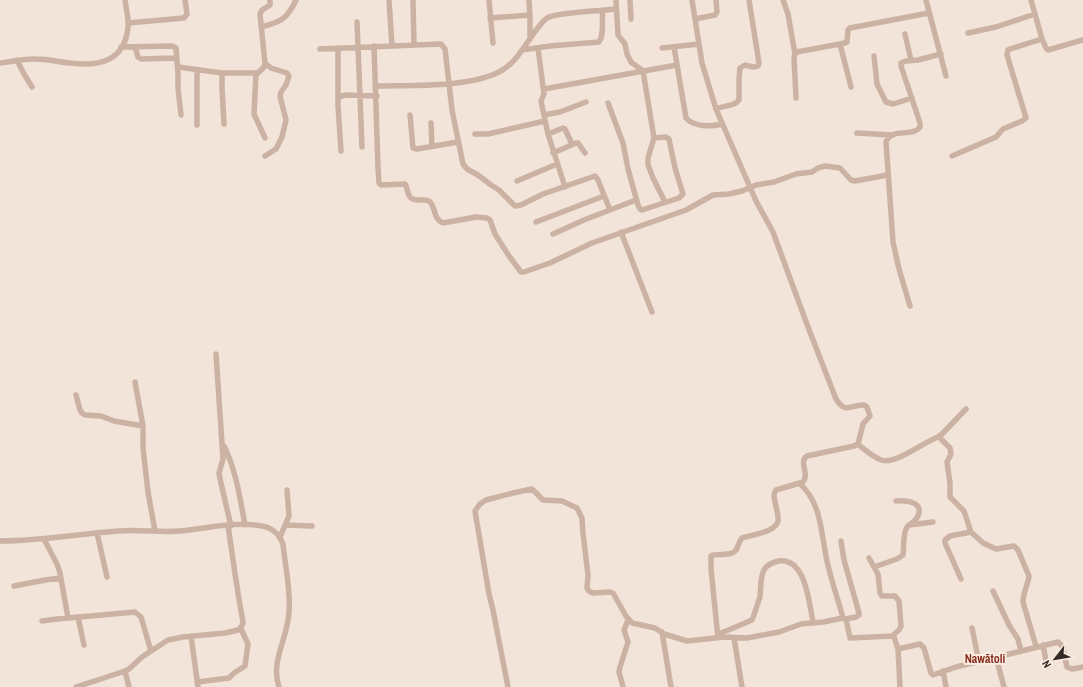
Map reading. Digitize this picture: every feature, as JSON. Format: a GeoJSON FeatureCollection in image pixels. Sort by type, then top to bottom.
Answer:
{"type":"FeatureCollection","features":[{"type":"Feature","properties":{"kind":"street"},"geometry":{"type":"LineString","coordinates":[[0,63],[35,59],[77,64],[100,64],[113,58],[121,48],[127,34],[128,23],[125,0]]}},
{"type":"Feature","properties":{"kind":"street"},"geometry":{"type":"LineString","coordinates":[[128,23],[184,18],[187,14],[186,0]]}},
{"type":"Feature","properties":{"kind":"street"},"geometry":{"type":"LineString","coordinates":[[178,67],[222,73],[256,73],[261,70],[265,63],[260,12],[268,6],[270,0]]}},
{"type":"Feature","properties":{"kind":"street"},"geometry":{"type":"LineString","coordinates":[[261,27],[281,21],[287,16],[296,0]]}},
{"type":"Feature","properties":{"kind":"street"},"geometry":{"type":"LineString","coordinates":[[389,0],[392,46]]}},
{"type":"Feature","properties":{"kind":"street"},"geometry":{"type":"LineString","coordinates":[[413,0],[414,45]]}},
{"type":"Feature","properties":{"kind":"street"},"geometry":{"type":"LineString","coordinates":[[489,0],[493,43]]}},
{"type":"Feature","properties":{"kind":"street"},"geometry":{"type":"LineString","coordinates":[[529,0],[530,39]]}},
{"type":"Feature","properties":{"kind":"street"},"geometry":{"type":"LineString","coordinates":[[616,0],[618,35],[625,44],[627,54],[631,62],[643,71],[654,138],[648,158],[648,165],[665,202]]}},
{"type":"Feature","properties":{"kind":"street"},"geometry":{"type":"LineString","coordinates":[[630,0],[630,19]]}},
{"type":"Feature","properties":{"kind":"street"},"geometry":{"type":"LineString","coordinates":[[692,0],[702,63],[716,109],[750,187],[773,232],[836,399],[842,407],[846,408],[864,405],[870,413],[870,416],[863,424],[858,444]]}},
{"type":"Feature","properties":{"kind":"street"},"geometry":{"type":"LineString","coordinates":[[695,19],[716,15],[716,0]]}},
{"type":"Feature","properties":{"kind":"street"},"geometry":{"type":"LineString","coordinates":[[716,109],[735,104],[739,100],[740,68],[745,65],[754,67],[758,66],[759,63],[750,0]]}},
{"type":"Feature","properties":{"kind":"street"},"geometry":{"type":"LineString","coordinates":[[783,0],[788,14],[795,54],[796,98]]}},
{"type":"Feature","properties":{"kind":"street"},"geometry":{"type":"LineString","coordinates":[[926,0],[946,76]]}},
{"type":"Feature","properties":{"kind":"street"},"geometry":{"type":"LineString","coordinates":[[1030,0],[1042,39],[1048,50],[1083,40]]}},
{"type":"Feature","properties":{"kind":"street"},"geometry":{"type":"LineString","coordinates":[[376,86],[449,83],[474,80],[490,76],[509,66],[547,18],[552,16],[616,9]]}},
{"type":"Feature","properties":{"kind":"street"},"geometry":{"type":"LineString","coordinates":[[522,50],[598,42],[602,31],[603,11]]}},
{"type":"Feature","properties":{"kind":"street"},"geometry":{"type":"LineString","coordinates":[[795,54],[797,52],[847,42],[848,30],[850,28],[930,13]]}},
{"type":"Feature","properties":{"kind":"street"},"geometry":{"type":"LineString","coordinates":[[968,33],[996,27],[1035,14]]}},
{"type":"Feature","properties":{"kind":"street"},"geometry":{"type":"LineString","coordinates":[[490,18],[530,15]]}},
{"type":"Feature","properties":{"kind":"street"},"geometry":{"type":"LineString","coordinates":[[357,22],[362,147]]}},
{"type":"Feature","properties":{"kind":"street"},"geometry":{"type":"LineString","coordinates":[[905,34],[911,60]]}},
{"type":"Feature","properties":{"kind":"street"},"geometry":{"type":"LineString","coordinates":[[952,156],[996,137],[1006,127],[1024,120],[1026,116],[1019,99],[1007,52],[1010,49],[1042,39]]}},
{"type":"Feature","properties":{"kind":"street"},"geometry":{"type":"LineString","coordinates":[[320,49],[438,44],[443,46],[461,158],[467,169],[499,190],[515,206],[543,194],[595,176],[610,210]]}},
{"type":"Feature","properties":{"kind":"street"},"geometry":{"type":"LineString","coordinates":[[662,48],[699,44]]}},
{"type":"Feature","properties":{"kind":"street"},"geometry":{"type":"LineString","coordinates":[[840,44],[851,87]]}},
{"type":"Feature","properties":{"kind":"street"},"geometry":{"type":"LineString","coordinates":[[121,48],[175,46],[181,115]]}},
{"type":"Feature","properties":{"kind":"street"},"geometry":{"type":"LineString","coordinates":[[374,46],[379,183],[381,185],[388,186],[402,183],[405,184],[411,198],[414,200],[427,200],[437,219],[443,223],[476,217],[487,218],[490,220],[495,234],[521,272],[550,263],[592,243],[686,210],[713,195],[729,194],[761,183],[779,180],[796,174],[812,172],[825,166],[840,168],[852,180],[888,175]]}},
{"type":"Feature","properties":{"kind":"street"},"geometry":{"type":"LineString","coordinates":[[135,47],[138,57],[141,59],[176,58]]}},
{"type":"Feature","properties":{"kind":"street"},"geometry":{"type":"LineString","coordinates":[[674,47],[686,118],[694,123],[703,125],[715,126],[722,124]]}},
{"type":"Feature","properties":{"kind":"street"},"geometry":{"type":"LineString","coordinates":[[338,48],[338,118],[341,151]]}},
{"type":"Feature","properties":{"kind":"street"},"geometry":{"type":"LineString","coordinates":[[538,48],[544,89],[544,94],[541,101],[553,153],[565,187]]}},
{"type":"Feature","properties":{"kind":"street"},"geometry":{"type":"LineString","coordinates":[[857,133],[892,134],[915,131],[920,127],[901,66],[903,62],[941,54]]}},
{"type":"Feature","properties":{"kind":"street"},"geometry":{"type":"LineString","coordinates":[[874,56],[877,84],[886,102],[893,104],[912,98]]}},
{"type":"Feature","properties":{"kind":"street"},"geometry":{"type":"LineString","coordinates":[[17,60],[32,86]]}},
{"type":"Feature","properties":{"kind":"street"},"geometry":{"type":"LineString","coordinates":[[265,63],[271,68],[288,73],[289,76],[280,96],[286,120],[282,137],[276,149],[265,156]]}},
{"type":"Feature","properties":{"kind":"street"},"geometry":{"type":"LineString","coordinates":[[544,89],[677,65]]}},
{"type":"Feature","properties":{"kind":"street"},"geometry":{"type":"LineString","coordinates":[[197,70],[197,125]]}},
{"type":"Feature","properties":{"kind":"street"},"geometry":{"type":"LineString","coordinates":[[222,73],[224,124]]}},
{"type":"Feature","properties":{"kind":"street"},"geometry":{"type":"LineString","coordinates":[[256,73],[254,114],[265,138]]}},
{"type":"Feature","properties":{"kind":"street"},"geometry":{"type":"LineString","coordinates":[[338,96],[376,96]]}},
{"type":"Feature","properties":{"kind":"street"},"geometry":{"type":"LineString","coordinates":[[475,134],[488,134],[545,118],[586,102]]}},
{"type":"Feature","properties":{"kind":"street"},"geometry":{"type":"LineString","coordinates":[[608,103],[623,143],[636,200],[640,209],[642,210],[682,196],[683,191],[675,168],[669,139],[666,137],[654,138]]}},
{"type":"Feature","properties":{"kind":"street"},"geometry":{"type":"LineString","coordinates":[[410,115],[413,148],[417,149],[458,142]]}},
{"type":"Feature","properties":{"kind":"street"},"geometry":{"type":"LineString","coordinates":[[431,123],[432,146]]}},
{"type":"Feature","properties":{"kind":"street"},"geometry":{"type":"LineString","coordinates":[[548,134],[563,128],[566,129],[572,144]]}},
{"type":"Feature","properties":{"kind":"street"},"geometry":{"type":"LineString","coordinates":[[892,134],[886,142],[893,242],[910,306]]}},
{"type":"Feature","properties":{"kind":"street"},"geometry":{"type":"LineString","coordinates":[[553,153],[572,144],[578,143],[585,153]]}},
{"type":"Feature","properties":{"kind":"street"},"geometry":{"type":"LineString","coordinates":[[517,181],[557,164]]}},
{"type":"Feature","properties":{"kind":"street"},"geometry":{"type":"LineString","coordinates":[[536,222],[604,196]]}},
{"type":"Feature","properties":{"kind":"street"},"geometry":{"type":"LineString","coordinates":[[553,234],[636,200]]}},
{"type":"Feature","properties":{"kind":"street"},"geometry":{"type":"LineString","coordinates":[[622,232],[652,312]]}},
{"type":"Feature","properties":{"kind":"street"},"geometry":{"type":"LineString","coordinates":[[191,636],[198,685],[229,678],[245,666],[248,644],[241,628],[243,622],[239,605],[229,526],[219,473],[223,459],[216,354]]}},
{"type":"Feature","properties":{"kind":"street"},"geometry":{"type":"LineString","coordinates":[[135,382],[143,426],[145,472],[155,531]]}},
{"type":"Feature","properties":{"kind":"street"},"geometry":{"type":"LineString","coordinates":[[76,395],[80,410],[85,415],[101,416],[114,421],[143,426]]}},
{"type":"Feature","properties":{"kind":"street"},"geometry":{"type":"LineString","coordinates":[[858,444],[876,457],[887,461],[908,453],[938,437],[966,409]]}},
{"type":"Feature","properties":{"kind":"street"},"geometry":{"type":"LineString","coordinates":[[938,437],[946,442],[951,450],[947,462],[950,497],[964,511],[971,532],[976,538],[989,547],[996,549],[1014,546],[1018,550],[1029,576],[1023,594],[1023,602],[1036,646]]}},
{"type":"Feature","properties":{"kind":"street"},"geometry":{"type":"LineString","coordinates":[[222,443],[233,469],[245,525]]}},
{"type":"Feature","properties":{"kind":"street"},"geometry":{"type":"LineString","coordinates":[[718,636],[711,556],[731,554],[737,550],[742,538],[770,530],[774,527],[778,520],[774,493],[780,488],[800,484],[806,479],[803,461],[804,458],[858,444]]}},
{"type":"Feature","properties":{"kind":"street"},"geometry":{"type":"LineString","coordinates":[[800,484],[810,494],[819,518],[827,561],[850,638],[892,636],[901,626],[899,602],[895,596],[882,596],[880,593],[879,578],[869,558]]}},
{"type":"Feature","properties":{"kind":"street"},"geometry":{"type":"LineString","coordinates":[[508,687],[493,610],[488,594],[485,568],[475,516],[476,507],[482,502],[532,489],[543,500],[562,501],[577,508],[582,518],[588,575],[587,588],[591,593],[614,593],[628,620],[636,624],[655,628],[687,641],[718,636],[747,638],[762,636],[801,624],[856,617],[859,613],[844,560],[841,541]]}},
{"type":"Feature","properties":{"kind":"street"},"geometry":{"type":"LineString","coordinates":[[280,537],[289,516],[287,490]]}},
{"type":"Feature","properties":{"kind":"street"},"geometry":{"type":"LineString","coordinates":[[874,567],[904,555],[905,533],[908,526],[919,513],[915,503],[910,501],[896,501]]}},
{"type":"Feature","properties":{"kind":"street"},"geometry":{"type":"LineString","coordinates":[[908,526],[933,522]]}},
{"type":"Feature","properties":{"kind":"street"},"geometry":{"type":"LineString","coordinates":[[0,541],[44,539],[138,530],[180,531],[245,525],[256,525],[275,531],[283,544],[289,597],[288,625],[276,665],[277,686]]}},
{"type":"Feature","properties":{"kind":"street"},"geometry":{"type":"LineString","coordinates":[[285,525],[312,526]]}},
{"type":"Feature","properties":{"kind":"street"},"geometry":{"type":"LineString","coordinates":[[961,579],[945,540],[950,536],[971,532]]}},
{"type":"Feature","properties":{"kind":"street"},"geometry":{"type":"LineString","coordinates":[[98,533],[107,577]]}},
{"type":"Feature","properties":{"kind":"street"},"geometry":{"type":"LineString","coordinates":[[44,539],[57,564],[68,618]]}},
{"type":"Feature","properties":{"kind":"street"},"geometry":{"type":"LineString","coordinates":[[718,636],[752,620],[760,598],[764,568],[770,564],[782,561],[791,562],[800,571],[804,580],[814,622]]}},
{"type":"Feature","properties":{"kind":"street"},"geometry":{"type":"LineString","coordinates":[[14,586],[61,578]]}},
{"type":"Feature","properties":{"kind":"street"},"geometry":{"type":"LineString","coordinates":[[993,591],[1009,626],[1018,639],[1022,651]]}},
{"type":"Feature","properties":{"kind":"street"},"geometry":{"type":"LineString","coordinates":[[42,621],[129,611],[135,612],[141,618],[150,651]]}},
{"type":"Feature","properties":{"kind":"street"},"geometry":{"type":"LineString","coordinates":[[78,617],[84,644]]}},
{"type":"Feature","properties":{"kind":"street"},"geometry":{"type":"LineString","coordinates":[[623,687],[619,672],[628,642],[624,630],[628,620]]}},
{"type":"Feature","properties":{"kind":"street"},"geometry":{"type":"LineString","coordinates":[[76,687],[125,671],[150,651],[168,640],[224,633],[241,628]]}},
{"type":"Feature","properties":{"kind":"street"},"geometry":{"type":"LineString","coordinates":[[972,628],[979,662]]}},
{"type":"Feature","properties":{"kind":"street"},"geometry":{"type":"LineString","coordinates":[[662,632],[670,687]]}},
{"type":"Feature","properties":{"kind":"street"},"geometry":{"type":"LineString","coordinates":[[892,636],[896,639],[898,649],[900,687]]}},
{"type":"Feature","properties":{"kind":"street"},"geometry":{"type":"LineString","coordinates":[[734,638],[742,687]]}},
{"type":"Feature","properties":{"kind":"street"},"geometry":{"type":"LineString","coordinates":[[898,649],[920,644],[924,648],[932,675],[1036,646],[1058,642],[1063,650],[1067,667],[1072,669],[1083,667]]}},
{"type":"Feature","properties":{"kind":"street"},"geometry":{"type":"LineString","coordinates":[[1043,645],[1047,666]]}},
{"type":"Feature","properties":{"kind":"street"},"geometry":{"type":"LineString","coordinates":[[996,657],[1004,687]]}},
{"type":"Feature","properties":{"kind":"street"},"geometry":{"type":"LineString","coordinates":[[125,671],[129,687]]}},
{"type":"Feature","properties":{"kind":"street"},"geometry":{"type":"LineString","coordinates":[[942,672],[946,687]]}},
{"type":"Feature","properties":{"kind":"district","name":"Nawātoli"},"geometry":{"type":"Point","coordinates":[985,659]}}]}
